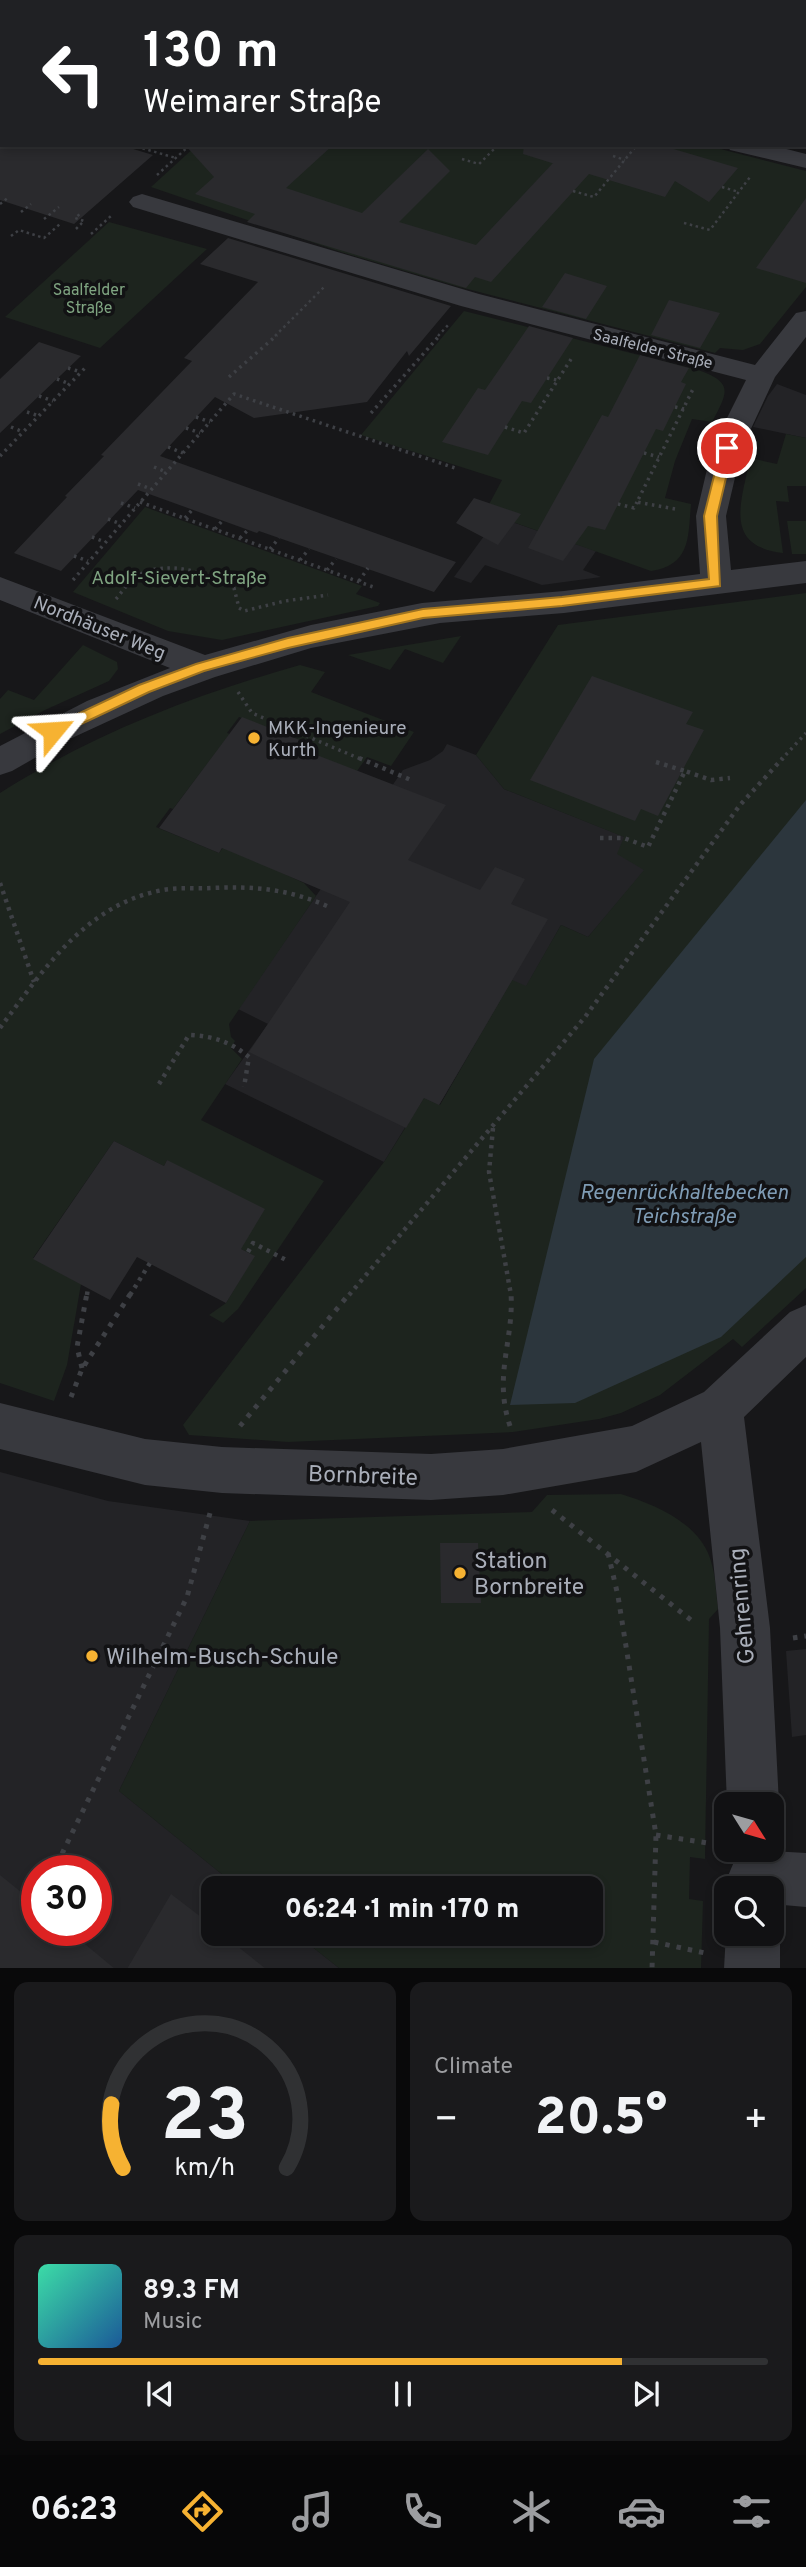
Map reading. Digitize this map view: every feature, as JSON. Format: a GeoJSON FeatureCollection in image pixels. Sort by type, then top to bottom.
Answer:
{"type":"FeatureCollection","features":[{"type":"Feature","properties":{"kind":"street"},"geometry":{"type":"LineString","coordinates":[[747,147],[806,161]]}},
{"type":"Feature","properties":{"kind":"street","name":"Saalfelder Straße"},"geometry":{"type":"LineString","coordinates":[[142,202],[470,300],[762,376]]}},
{"type":"Feature","properties":{"kind":"street"},"geometry":{"type":"LineString","coordinates":[[716,582],[711,516],[727,448],[762,376],[806,319]]}},
{"type":"Feature","properties":{"kind":"street"},"geometry":{"type":"LineString","coordinates":[[0,762],[71,721],[201,667],[288,643],[423,614],[562,602],[806,572]]}},
{"type":"Feature","properties":{"kind":"street","name":"Nordhäuser Weg"},"geometry":{"type":"LineString","coordinates":[[0,588],[201,667]]}},
{"type":"Feature","properties":{"kind":"street","name":"Bornbreite"},"geometry":{"type":"LineString","coordinates":[[0,1426],[145,1462],[222,1470],[431,1477],[503,1472],[636,1449],[720,1408],[806,1327]]}},
{"type":"Feature","properties":{"kind":"street","name":"Gehrenring"},"geometry":{"type":"LineString","coordinates":[[720,1408],[745,1628],[752,1792]]}},
{"type":"Feature","properties":{"kind":"street"},"geometry":{"type":"LineString","coordinates":[[754,1871],[806,1880]]}},
{"type":"Feature","properties":{"kind":"path"},"geometry":{"type":"LineString","coordinates":[[138,147],[176,158]]}},
{"type":"Feature","properties":{"kind":"path"},"geometry":{"type":"LineString","coordinates":[[151,151],[155,147]]}},
{"type":"Feature","properties":{"kind":"path"},"geometry":{"type":"LineString","coordinates":[[156,176],[188,147]]}},
{"type":"Feature","properties":{"kind":"path"},"geometry":{"type":"LineString","coordinates":[[462,159],[480,164],[496,147]]}},
{"type":"Feature","properties":{"kind":"path"},"geometry":{"type":"LineString","coordinates":[[573,191],[594,197],[635,147]]}},
{"type":"Feature","properties":{"kind":"path"},"geometry":{"type":"LineString","coordinates":[[684,223],[710,230],[764,158],[763,151]]}},
{"type":"Feature","properties":{"kind":"path"},"geometry":{"type":"LineString","coordinates":[[613,156],[625,159]]}},
{"type":"Feature","properties":{"kind":"path"},"geometry":{"type":"LineString","coordinates":[[722,187],[739,192]]}},
{"type":"Feature","properties":{"kind":"path"},"geometry":{"type":"LineString","coordinates":[[0,204],[9,197]]}},
{"type":"Feature","properties":{"kind":"path"},"geometry":{"type":"LineString","coordinates":[[21,212],[31,204]]}},
{"type":"Feature","properties":{"kind":"path"},"geometry":{"type":"LineString","coordinates":[[44,219],[59,206]]}},
{"type":"Feature","properties":{"kind":"path"},"geometry":{"type":"LineString","coordinates":[[76,229],[85,221],[75,218],[81,214]]}},
{"type":"Feature","properties":{"kind":"path"},"geometry":{"type":"LineString","coordinates":[[11,236],[19,230],[44,238],[60,224]]}},
{"type":"Feature","properties":{"kind":"path"},"geometry":{"type":"LineString","coordinates":[[229,377],[283,329],[347,263]]}},
{"type":"Feature","properties":{"kind":"path"},"geometry":{"type":"LineString","coordinates":[[371,412],[470,300]]}},
{"type":"Feature","properties":{"kind":"path"},"geometry":{"type":"LineString","coordinates":[[505,427],[524,433],[588,331]]}},
{"type":"Feature","properties":{"kind":"path"},"geometry":{"type":"LineString","coordinates":[[618,504],[634,508],[707,361]]}},
{"type":"Feature","properties":{"kind":"path"},"geometry":{"type":"LineString","coordinates":[[68,368],[81,372]]}},
{"type":"Feature","properties":{"kind":"path"},"geometry":{"type":"LineString","coordinates":[[0,456],[2,450],[85,368]]}},
{"type":"Feature","properties":{"kind":"path"},"geometry":{"type":"LineString","coordinates":[[547,378],[557,380]]}},
{"type":"Feature","properties":{"kind":"path"},"geometry":{"type":"LineString","coordinates":[[57,379],[70,384]]}},
{"type":"Feature","properties":{"kind":"path"},"geometry":{"type":"LineString","coordinates":[[60,611],[62,592],[234,394],[455,468]]}},
{"type":"Feature","properties":{"kind":"path"},"geometry":{"type":"LineString","coordinates":[[40,396],[53,401]]}},
{"type":"Feature","properties":{"kind":"path"},"geometry":{"type":"LineString","coordinates":[[675,407],[684,409]]}},
{"type":"Feature","properties":{"kind":"path"},"geometry":{"type":"LineString","coordinates":[[27,412],[39,416]]}},
{"type":"Feature","properties":{"kind":"path"},"geometry":{"type":"LineString","coordinates":[[196,417],[210,422]]}},
{"type":"Feature","properties":{"kind":"path"},"geometry":{"type":"LineString","coordinates":[[11,428],[23,432]]}},
{"type":"Feature","properties":{"kind":"path"},"geometry":{"type":"LineString","coordinates":[[186,428],[200,433]]}},
{"type":"Feature","properties":{"kind":"path"},"geometry":{"type":"LineString","coordinates":[[168,447],[183,453]]}},
{"type":"Feature","properties":{"kind":"path"},"geometry":{"type":"LineString","coordinates":[[644,453],[659,457]]}},
{"type":"Feature","properties":{"kind":"path"},"geometry":{"type":"LineString","coordinates":[[154,467],[166,471]]}},
{"type":"Feature","properties":{"kind":"path"},"geometry":{"type":"LineString","coordinates":[[138,484],[152,489]]}},
{"type":"Feature","properties":{"kind":"path"},"geometry":{"type":"LineString","coordinates":[[140,502],[386,591]]}},
{"type":"Feature","properties":{"kind":"path"},"geometry":{"type":"LineString","coordinates":[[637,502],[711,516]]}},
{"type":"Feature","properties":{"kind":"path"},"geometry":{"type":"LineString","coordinates":[[121,503],[135,508]]}},
{"type":"Feature","properties":{"kind":"path"},"geometry":{"type":"LineString","coordinates":[[185,518],[192,510]]}},
{"type":"Feature","properties":{"kind":"path"},"geometry":{"type":"LineString","coordinates":[[108,519],[121,524]]}},
{"type":"Feature","properties":{"kind":"path"},"geometry":{"type":"LineString","coordinates":[[215,529],[222,521]]}},
{"type":"Feature","properties":{"kind":"path"},"geometry":{"type":"LineString","coordinates":[[240,538],[248,530]]}},
{"type":"Feature","properties":{"kind":"path"},"geometry":{"type":"LineString","coordinates":[[92,537],[105,542]]}},
{"type":"Feature","properties":{"kind":"path"},"geometry":{"type":"LineString","coordinates":[[270,549],[279,538]]}},
{"type":"Feature","properties":{"kind":"path"},"geometry":{"type":"LineString","coordinates":[[300,560],[309,549]]}},
{"type":"Feature","properties":{"kind":"path"},"geometry":{"type":"LineString","coordinates":[[74,556],[89,561]]}},
{"type":"Feature","properties":{"kind":"path"},"geometry":{"type":"LineString","coordinates":[[327,570],[335,559]]}},
{"type":"Feature","properties":{"kind":"path"},"geometry":{"type":"LineString","coordinates":[[113,602],[133,578],[162,568],[226,582],[234,588],[239,608],[244,611],[285,601]]}},
{"type":"Feature","properties":{"kind":"path"},"geometry":{"type":"LineString","coordinates":[[359,581],[368,568]]}},
{"type":"Feature","properties":{"kind":"path"},"geometry":{"type":"LineString","coordinates":[[201,667],[233,684],[252,713],[411,780]]}},
{"type":"Feature","properties":{"kind":"path"},"geometry":{"type":"LineString","coordinates":[[61,1855],[187,1597],[222,1470],[244,1418],[585,1017],[740,805],[806,733]]}},
{"type":"Feature","properties":{"kind":"path"},"geometry":{"type":"LineString","coordinates":[[656,762],[711,780],[730,778]]}},
{"type":"Feature","properties":{"kind":"path"},"geometry":{"type":"LineString","coordinates":[[600,838],[624,838],[648,847],[685,772]]}},
{"type":"Feature","properties":{"kind":"path"},"geometry":{"type":"LineString","coordinates":[[0,883],[34,983]]}},
{"type":"Feature","properties":{"kind":"path"},"geometry":{"type":"LineString","coordinates":[[0,1028],[66,940],[103,911],[142,895],[164,890],[264,886],[286,888],[327,906]]}},
{"type":"Feature","properties":{"kind":"path"},"geometry":{"type":"LineString","coordinates":[[159,1084],[189,1035],[201,1035],[223,1039],[249,1057],[244,1087]]}},
{"type":"Feature","properties":{"kind":"path"},"geometry":{"type":"LineString","coordinates":[[495,1123],[488,1144],[494,1203],[512,1308],[502,1363],[505,1413],[513,1432],[503,1472],[710,1634],[745,1628],[785,1640],[806,1636]]}},
{"type":"Feature","properties":{"kind":"path"},"geometry":{"type":"LineString","coordinates":[[248,1252],[253,1244],[288,1261]]}},
{"type":"Feature","properties":{"kind":"path"},"geometry":{"type":"LineString","coordinates":[[55,1440],[82,1369],[150,1264]]}},
{"type":"Feature","properties":{"kind":"path"},"geometry":{"type":"LineString","coordinates":[[82,1369],[78,1347],[88,1287]]}},
{"type":"Feature","properties":{"kind":"path"},"geometry":{"type":"LineString","coordinates":[[607,1552],[618,1596],[656,1835],[652,1968]]}},
{"type":"Feature","properties":{"kind":"path"},"geometry":{"type":"LineString","coordinates":[[656,1835],[714,1844],[754,1871]]}},
{"type":"Feature","properties":{"kind":"path"},"geometry":{"type":"LineString","coordinates":[[654,1942],[704,1952],[740,1953]]}},
{"type":"Feature","properties":{"kind":"shaded area"},"geometry":{"type":"Polygon","coordinates":[[[777,384],[806,395],[806,438],[753,427],[777,384]]]}},
{"type":"Feature","properties":{"kind":"shaded area"},"geometry":{"type":"Polygon","coordinates":[[[498,517],[596,551],[583,570],[601,577],[542,585],[485,565],[471,583],[454,577],[498,517]]]}},
{"type":"Feature","properties":{"kind":"shaded area"},"geometry":{"type":"Polygon","coordinates":[[[447,744],[476,755],[504,789],[625,837],[645,870],[588,937],[561,925],[526,987],[513,981],[439,1105],[423,1098],[384,1162],[225,1084],[268,1024],[238,1009],[403,770],[430,760],[443,751],[447,744]]]}},
{"type":"Feature","properties":{"kind":"shaded area","name":"Wilhelm-Busch-Schule"},"geometry":{"type":"Polygon","coordinates":[[[0,1472],[108,1501],[250,1521],[119,1791],[224,1876],[201,1876],[201,1946],[311,1946],[339,1968],[0,1968],[0,1472]]]}},
{"type":"Feature","properties":{"kind":"shaded area"},"geometry":{"type":"Polygon","coordinates":[[[806,1649],[806,1735],[792,1737],[786,1651],[806,1649]]]}},
{"type":"Feature","properties":{"kind":"green space"},"geometry":{"type":"Polygon","coordinates":[[[195,147],[713,147],[806,171],[806,287],[760,344],[743,350],[720,348],[715,353],[456,286],[341,252],[151,187],[195,147]]]}},
{"type":"Feature","properties":{"kind":"green space","name":"Saalfelder Straße"},"geometry":{"type":"Polygon","coordinates":[[[109,222],[207,249],[100,348],[5,317],[109,222]]]}},
{"type":"Feature","properties":{"kind":"green space"},"geometry":{"type":"Polygon","coordinates":[[[464,311],[698,370],[723,385],[724,396],[712,422],[692,419],[675,461],[665,498],[691,504],[688,538],[685,548],[674,563],[651,571],[485,512],[502,480],[361,435],[464,311]]]}},
{"type":"Feature","properties":{"kind":"green space"},"geometry":{"type":"Polygon","coordinates":[[[786,434],[806,438],[806,486],[787,486],[789,502],[776,501],[783,553],[764,549],[751,541],[744,531],[741,505],[750,458],[777,464],[786,434]]]}},
{"type":"Feature","properties":{"kind":"green space","name":"Adolf-Sievert-Straße"},"geometry":{"type":"Polygon","coordinates":[[[145,507],[362,586],[356,594],[380,603],[378,606],[222,640],[168,631],[73,592],[145,507]]]}},
{"type":"Feature","properties":{"kind":"green space"},"geometry":{"type":"Polygon","coordinates":[[[787,521],[806,521],[806,554],[792,554],[787,521]]]}},
{"type":"Feature","properties":{"kind":"green space"},"geometry":{"type":"Polygon","coordinates":[[[806,593],[806,1288],[742,1347],[733,1339],[660,1395],[621,1413],[599,1419],[513,1432],[288,1442],[189,1435],[183,1425],[384,1162],[424,1098],[440,1105],[512,980],[526,986],[561,925],[588,937],[644,870],[617,854],[624,837],[504,789],[476,755],[558,625],[806,593]]]}},
{"type":"Feature","properties":{"kind":"green space"},"geometry":{"type":"Polygon","coordinates":[[[461,636],[443,663],[405,649],[390,670],[348,655],[461,636]]]}},
{"type":"Feature","properties":{"kind":"green space"},"geometry":{"type":"Polygon","coordinates":[[[83,645],[117,662],[118,669],[109,681],[0,734],[0,699],[8,690],[34,700],[83,645]]]}},
{"type":"Feature","properties":{"kind":"green space"},"geometry":{"type":"Polygon","coordinates":[[[300,665],[325,672],[311,692],[414,732],[391,766],[367,757],[357,771],[294,749],[300,740],[239,717],[227,733],[230,734],[156,827],[219,853],[224,846],[304,883],[316,896],[229,1024],[231,1037],[235,1041],[231,1048],[242,1059],[201,1120],[324,1181],[238,1309],[223,1323],[209,1315],[226,1303],[254,1256],[241,1249],[167,1160],[164,1166],[114,1141],[33,1258],[81,1284],[67,1365],[54,1401],[0,1383],[0,793],[71,752],[145,718],[221,689],[300,665]]]}},
{"type":"Feature","properties":{"kind":"green space"},"geometry":{"type":"Polygon","coordinates":[[[621,1494],[649,1504],[688,1527],[699,1538],[712,1565],[718,1609],[709,1619],[705,1859],[690,1857],[689,1899],[703,1901],[701,1968],[339,1968],[311,1946],[603,1946],[603,1876],[224,1876],[119,1791],[250,1521],[532,1512],[547,1495],[621,1494]]]}},
{"type":"Feature","properties":{"kind":"water","name":"Regenrückhaltebecken Teichstraße"},"geometry":{"type":"Polygon","coordinates":[[[806,800],[806,1257],[721,1337],[575,1403],[510,1405],[594,1059],[806,800]]]}},
{"type":"Feature","properties":{"kind":"building"},"geometry":{"type":"Polygon","coordinates":[[[0,147],[127,147],[153,155],[74,224],[0,200],[0,147]]]}},
{"type":"Feature","properties":{"kind":"building"},"geometry":{"type":"Polygon","coordinates":[[[187,147],[331,147],[286,188],[362,213],[428,149],[450,171],[399,222],[476,245],[553,163],[523,154],[524,147],[667,147],[738,168],[709,202],[675,181],[665,197],[589,174],[491,282],[475,277],[466,288],[247,222],[255,214],[195,194],[214,177],[187,147]]]}},
{"type":"Feature","properties":{"kind":"building"},"geometry":{"type":"Polygon","coordinates":[[[806,198],[806,283],[756,268],[806,198]]]}},
{"type":"Feature","properties":{"kind":"building"},"geometry":{"type":"Polygon","coordinates":[[[228,238],[451,306],[409,356],[407,351],[367,402],[254,418],[215,397],[160,456],[456,562],[434,592],[138,490],[61,571],[14,553],[104,456],[101,455],[192,361],[184,358],[258,282],[200,264],[228,238]]]}},
{"type":"Feature","properties":{"kind":"building"},"geometry":{"type":"Polygon","coordinates":[[[565,273],[607,286],[586,319],[542,307],[565,273]]]}},
{"type":"Feature","properties":{"kind":"building"},"geometry":{"type":"Polygon","coordinates":[[[669,300],[720,313],[700,348],[651,335],[669,300]]]}},
{"type":"Feature","properties":{"kind":"building"},"geometry":{"type":"Polygon","coordinates":[[[529,326],[573,338],[531,403],[522,401],[488,455],[442,442],[478,388],[485,390],[529,326]]]}},
{"type":"Feature","properties":{"kind":"building"},"geometry":{"type":"Polygon","coordinates":[[[39,342],[81,356],[0,433],[0,379],[39,342]]]}},
{"type":"Feature","properties":{"kind":"building"},"geometry":{"type":"Polygon","coordinates":[[[640,355],[689,368],[681,382],[686,384],[663,431],[656,429],[605,530],[588,526],[563,561],[528,548],[602,415],[608,417],[640,355]]]}},
{"type":"Feature","properties":{"kind":"building"},"geometry":{"type":"Polygon","coordinates":[[[474,498],[521,514],[498,545],[456,523],[474,498]]]}},
{"type":"Feature","properties":{"kind":"building"},"geometry":{"type":"Polygon","coordinates":[[[592,676],[693,712],[686,724],[704,730],[658,816],[641,809],[635,821],[530,780],[592,676]]]}},
{"type":"Feature","properties":{"kind":"building"},"geometry":{"type":"Polygon","coordinates":[[[242,717],[300,740],[296,747],[446,805],[408,860],[480,890],[495,867],[525,879],[511,904],[548,919],[439,1105],[424,1098],[406,1128],[249,1052],[350,902],[222,848],[219,853],[159,828],[242,717]]]}},
{"type":"Feature","properties":{"kind":"building"},"geometry":{"type":"Polygon","coordinates":[[[114,1141],[164,1166],[167,1160],[265,1209],[241,1249],[255,1256],[226,1303],[137,1257],[110,1300],[33,1259],[114,1141]]]}},
{"type":"Feature","properties":{"kind":"building","name":"Station Bornbreite"},"geometry":{"type":"Polygon","coordinates":[[[440,1543],[478,1543],[481,1603],[441,1603],[440,1543]]]}},
{"type":"Feature","properties":{"kind":"building"},"geometry":{"type":"Polygon","coordinates":[[[0,1875],[21,1892],[21,1946],[87,1946],[114,1968],[0,1968],[0,1875]]]}},
{"type":"Feature","properties":{"kind":"building"},"geometry":{"type":"Polygon","coordinates":[[[171,1894],[201,1917],[201,1946],[237,1946],[265,1968],[128,1968],[171,1894]]]}},
{"type":"Feature","properties":{"kind":"place","name":"MKK-Ingenieure Kurth"},"geometry":{"type":"Point","coordinates":[254,738]}},
{"type":"Feature","properties":{"kind":"place","name":"Station Bornbreite"},"geometry":{"type":"Point","coordinates":[460,1573]}},
{"type":"Feature","properties":{"kind":"place","name":"Wilhelm-Busch-Schule"},"geometry":{"type":"Point","coordinates":[92,1656]}},
{"type":"Feature","properties":{"kind":"route"},"geometry":{"type":"LineString","coordinates":[[53,731],[144,689],[201,667],[288,643],[423,614],[562,602],[716,582],[711,516],[727,448]]}}]}
